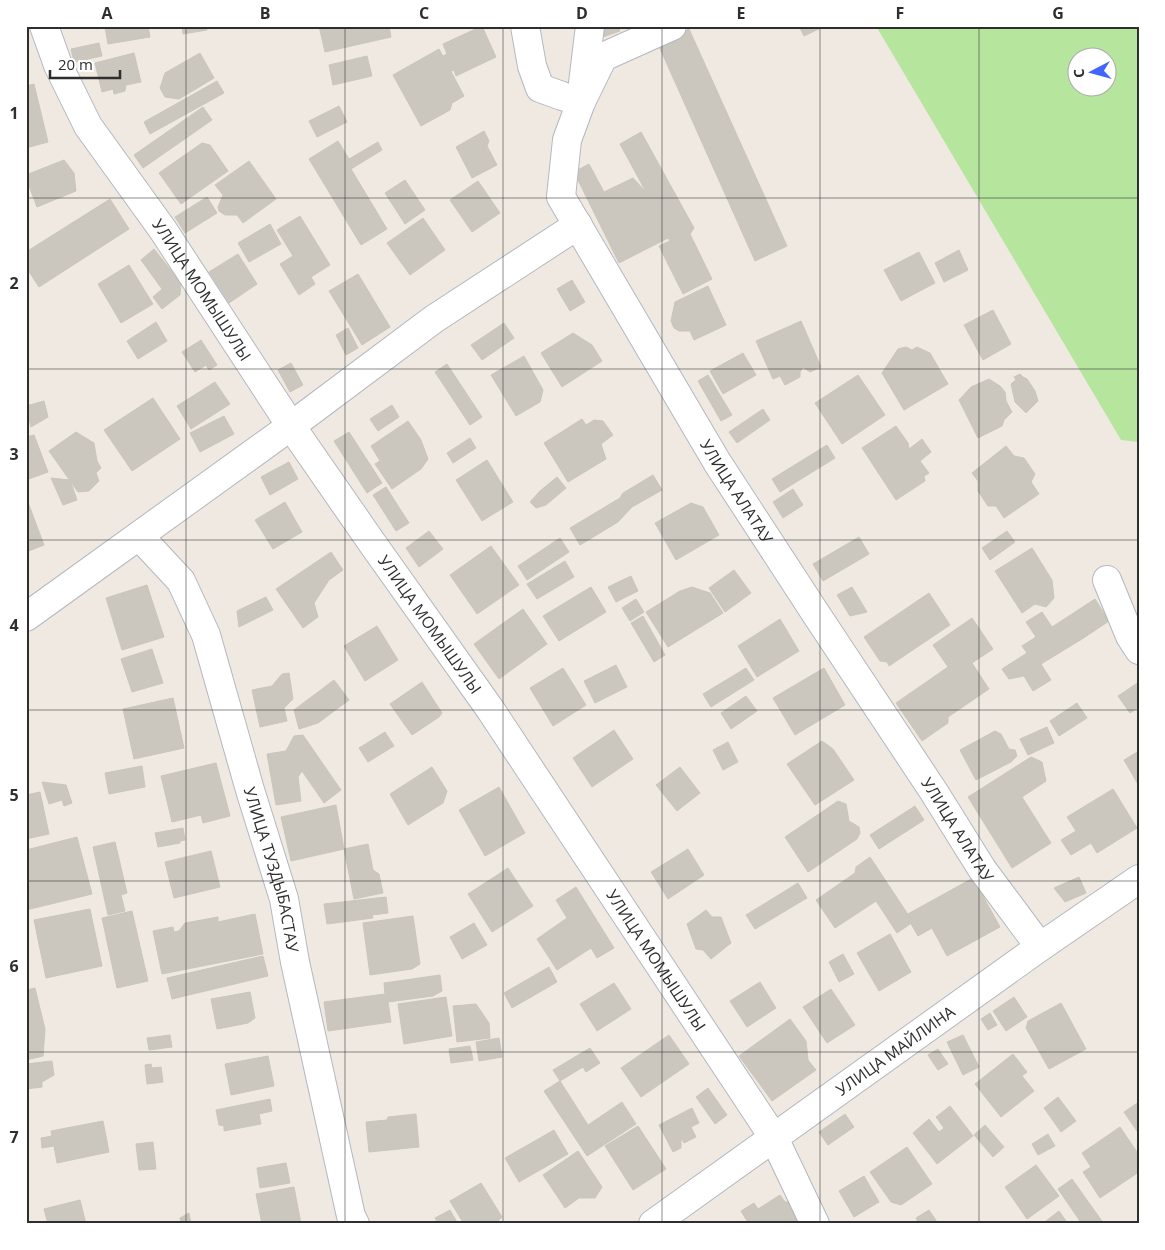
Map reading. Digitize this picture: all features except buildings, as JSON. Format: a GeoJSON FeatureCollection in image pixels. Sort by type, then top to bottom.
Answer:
{"type":"FeatureCollection","features":[{"type":"Feature","properties":{"kind":"street","name":"УЛИЦА МОМЫШУЛЫ"},"geometry":{"type":"LineString","coordinates":[[44,26],[58,65],[88,126],[162,230],[291,426],[490,709],[774,1138],[815,1224]]}},
{"type":"Feature","properties":{"kind":"street"},"geometry":{"type":"LineString","coordinates":[[525,26],[532,66],[540,88],[582,102]]}},
{"type":"Feature","properties":{"kind":"street"},"geometry":{"type":"LineString","coordinates":[[582,102],[590,26]]}},
{"type":"Feature","properties":{"kind":"street"},"geometry":{"type":"LineString","coordinates":[[582,102],[603,58],[672,26]]}},
{"type":"Feature","properties":{"kind":"street","name":"УЛИЦА АЛАТАУ"},"geometry":{"type":"LineString","coordinates":[[582,102],[567,140],[561,197],[718,462],[934,792],[982,869],[1040,947]]}},
{"type":"Feature","properties":{"kind":"street"},"geometry":{"type":"LineString","coordinates":[[26,617],[291,426],[434,319],[578,225]]}},
{"type":"Feature","properties":{"kind":"street","name":"УЛИЦА ТУЗДЫБАСТАУ"},"geometry":{"type":"LineString","coordinates":[[139,536],[181,581],[206,635],[250,790],[284,899],[312,1040],[349,1207],[355,1224]]}},
{"type":"Feature","properties":{"kind":"street"},"geometry":{"type":"LineString","coordinates":[[1107,580],[1130,636],[1139,650]]}},
{"type":"Feature","properties":{"kind":"street","name":"УЛИЦА МАЙЛИНА"},"geometry":{"type":"LineString","coordinates":[[654,1224],[1040,947],[1139,879]]}},
{"type":"Feature","properties":{"kind":"green space"},"geometry":{"type":"Polygon","coordinates":[[[876,26],[1139,26],[1139,442],[1121,440],[876,26]]]}}]}
